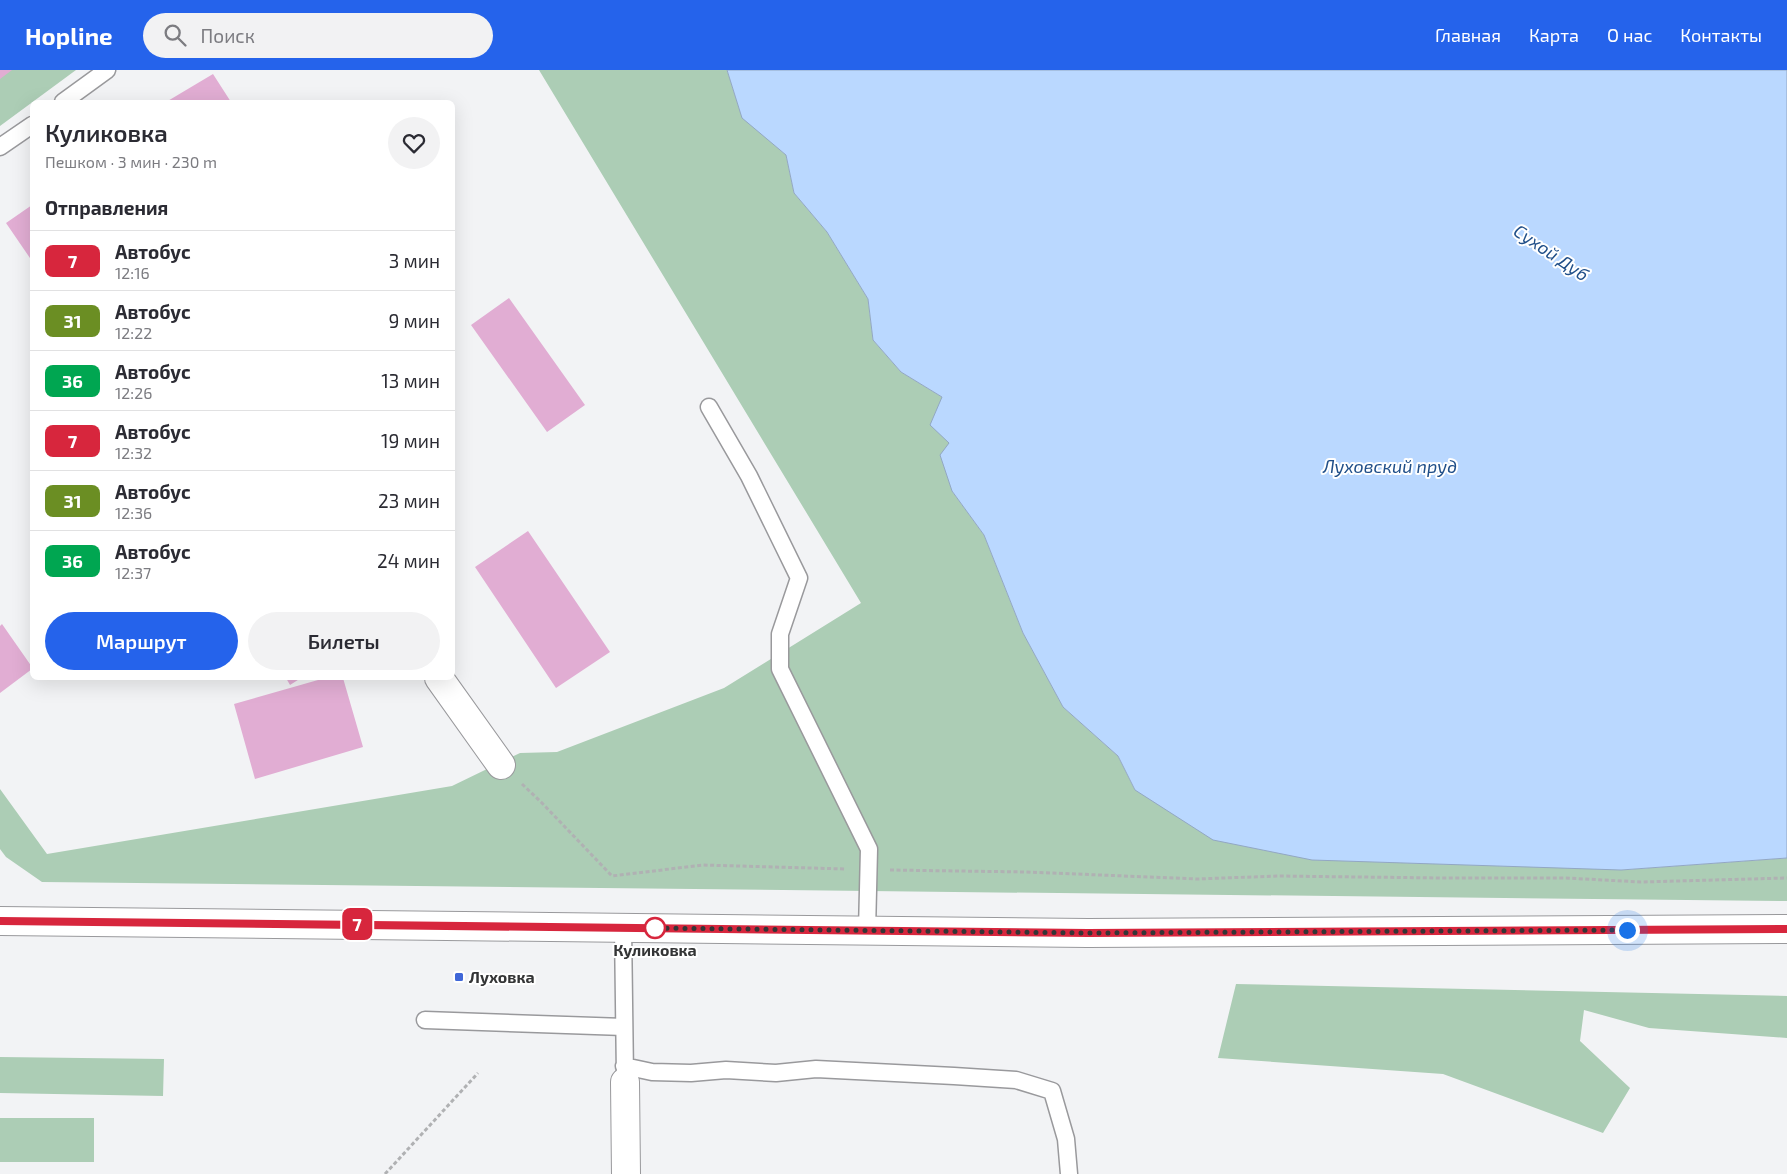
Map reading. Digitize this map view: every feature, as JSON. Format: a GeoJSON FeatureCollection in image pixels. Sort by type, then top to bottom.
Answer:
{"type":"FeatureCollection","features":[{"type":"Feature","properties":{"kind":"main road"},"geometry":{"type":"LineString","coordinates":[[440,680],[501,766]]}},
{"type":"Feature","properties":{"kind":"main road"},"geometry":{"type":"LineString","coordinates":[[0,920],[1098,933],[1787,929]]}},
{"type":"Feature","properties":{"kind":"main road"},"geometry":{"type":"LineString","coordinates":[[625,1074],[626,1174]]}},
{"type":"Feature","properties":{"kind":"lane"},"geometry":{"type":"LineString","coordinates":[[66,100],[107,70]]}},
{"type":"Feature","properties":{"kind":"lane"},"geometry":{"type":"LineString","coordinates":[[0,147],[30,126]]}},
{"type":"Feature","properties":{"kind":"lane"},"geometry":{"type":"LineString","coordinates":[[709,407],[749,476],[800,578],[780,634],[780,669],[869,849],[867,931]]}},
{"type":"Feature","properties":{"kind":"lane"},"geometry":{"type":"LineString","coordinates":[[623,927],[625,1074],[652,1072],[692,1073],[726,1070],[776,1073],[816,1068],[1016,1080],[1052,1091],[1066,1139],[1068,1174]]}},
{"type":"Feature","properties":{"kind":"lane"},"geometry":{"type":"LineString","coordinates":[[425,1020],[624,1027]]}},
{"type":"Feature","properties":{"kind":"path"},"geometry":{"type":"LineString","coordinates":[[501,766],[542,803],[612,876],[703,865],[849,869]]}},
{"type":"Feature","properties":{"kind":"path"},"geometry":{"type":"LineString","coordinates":[[888,870],[1027,872],[1198,879],[1278,876],[1566,878],[1641,882],[1787,878]]}},
{"type":"Feature","properties":{"kind":"path"},"geometry":{"type":"LineString","coordinates":[[385,1174],[478,1073]]}},
{"type":"Feature","properties":{"kind":"green space"},"geometry":{"type":"Polygon","coordinates":[[[0,70],[76,70],[35,100],[30,100],[30,104],[0,126],[0,70]]]}},
{"type":"Feature","properties":{"kind":"green space"},"geometry":{"type":"Polygon","coordinates":[[[539,70],[727,70],[742,117],[786,155],[794,193],[827,232],[868,299],[873,340],[901,372],[942,397],[950,443],[952,491],[984,535],[1023,633],[1063,707],[1118,756],[1135,790],[1621,870],[1787,858],[1787,901],[42,882],[6,857],[0,849],[0,789],[47,854],[452,786],[520,753],[557,752],[724,688],[861,603],[539,70]]]}},
{"type":"Feature","properties":{"kind":"green space"},"geometry":{"type":"Polygon","coordinates":[[[1236,984],[1787,996],[1787,1038],[1649,1028],[1584,1010],[1580,1041],[1630,1088],[1603,1133],[1443,1074],[1218,1058],[1236,984]]]}},
{"type":"Feature","properties":{"kind":"green space"},"geometry":{"type":"Polygon","coordinates":[[[0,1057],[164,1059],[163,1096],[0,1093],[0,1057]]]}},
{"type":"Feature","properties":{"kind":"green space"},"geometry":{"type":"Polygon","coordinates":[[[0,1118],[94,1118],[94,1162],[0,1162],[0,1118]]]}},
{"type":"Feature","properties":{"kind":"water","name":"Луховский пруд"},"geometry":{"type":"Polygon","coordinates":[[[727,70],[1787,70],[1787,858],[1621,870],[1312,860],[1213,840],[1135,790],[1118,756],[1063,707],[1023,633],[984,535],[952,491],[940,455],[949,443],[930,425],[942,397],[901,372],[873,340],[868,299],[827,232],[794,193],[786,155],[742,118],[727,70]]]}},
{"type":"Feature","properties":{"kind":"building"},"geometry":{"type":"Polygon","coordinates":[[[0,70],[12,70],[0,79],[0,70]]]}},
{"type":"Feature","properties":{"kind":"building"},"geometry":{"type":"Polygon","coordinates":[[[213,74],[230,100],[169,100],[213,74]]]}},
{"type":"Feature","properties":{"kind":"building"},"geometry":{"type":"Polygon","coordinates":[[[30,206],[30,258],[6,223],[30,206]]]}},
{"type":"Feature","properties":{"kind":"building"},"geometry":{"type":"Polygon","coordinates":[[[509,298],[585,405],[547,432],[471,325],[509,298]]]}},
{"type":"Feature","properties":{"kind":"building"},"geometry":{"type":"Polygon","coordinates":[[[528,531],[610,652],[556,688],[475,567],[528,531]]]}},
{"type":"Feature","properties":{"kind":"building"},"geometry":{"type":"Polygon","coordinates":[[[2,624],[30,664],[30,670],[0,693],[0,626],[2,624]]]}},
{"type":"Feature","properties":{"kind":"building"},"geometry":{"type":"Polygon","coordinates":[[[287,680],[298,680],[290,685],[287,680]]]}},
{"type":"Feature","properties":{"kind":"building"},"geometry":{"type":"Polygon","coordinates":[[[318,680],[344,680],[363,747],[255,779],[234,704],[318,680]]]}},
{"type":"Feature","properties":{"kind":"bus line","name":"7"},"geometry":{"type":"LineString","coordinates":[[0,921],[604,926],[1088,933],[1787,929]]}},
{"type":"Feature","properties":{"kind":"place","name":"Куликовка"},"geometry":{"type":"Point","coordinates":[655,928]}},
{"type":"Feature","properties":{"kind":"place","name":"Луховка"},"geometry":{"type":"Point","coordinates":[459,977]}},
{"type":"Feature","properties":{"kind":"route"},"geometry":{"type":"LineString","coordinates":[[655,928],[652,928],[1088,933],[1627,930]]}},
{"type":"Feature","properties":{"kind":"water label","name":"Сухой Дуб"},"geometry":{"type":"Point","coordinates":[1551,253]}}]}
